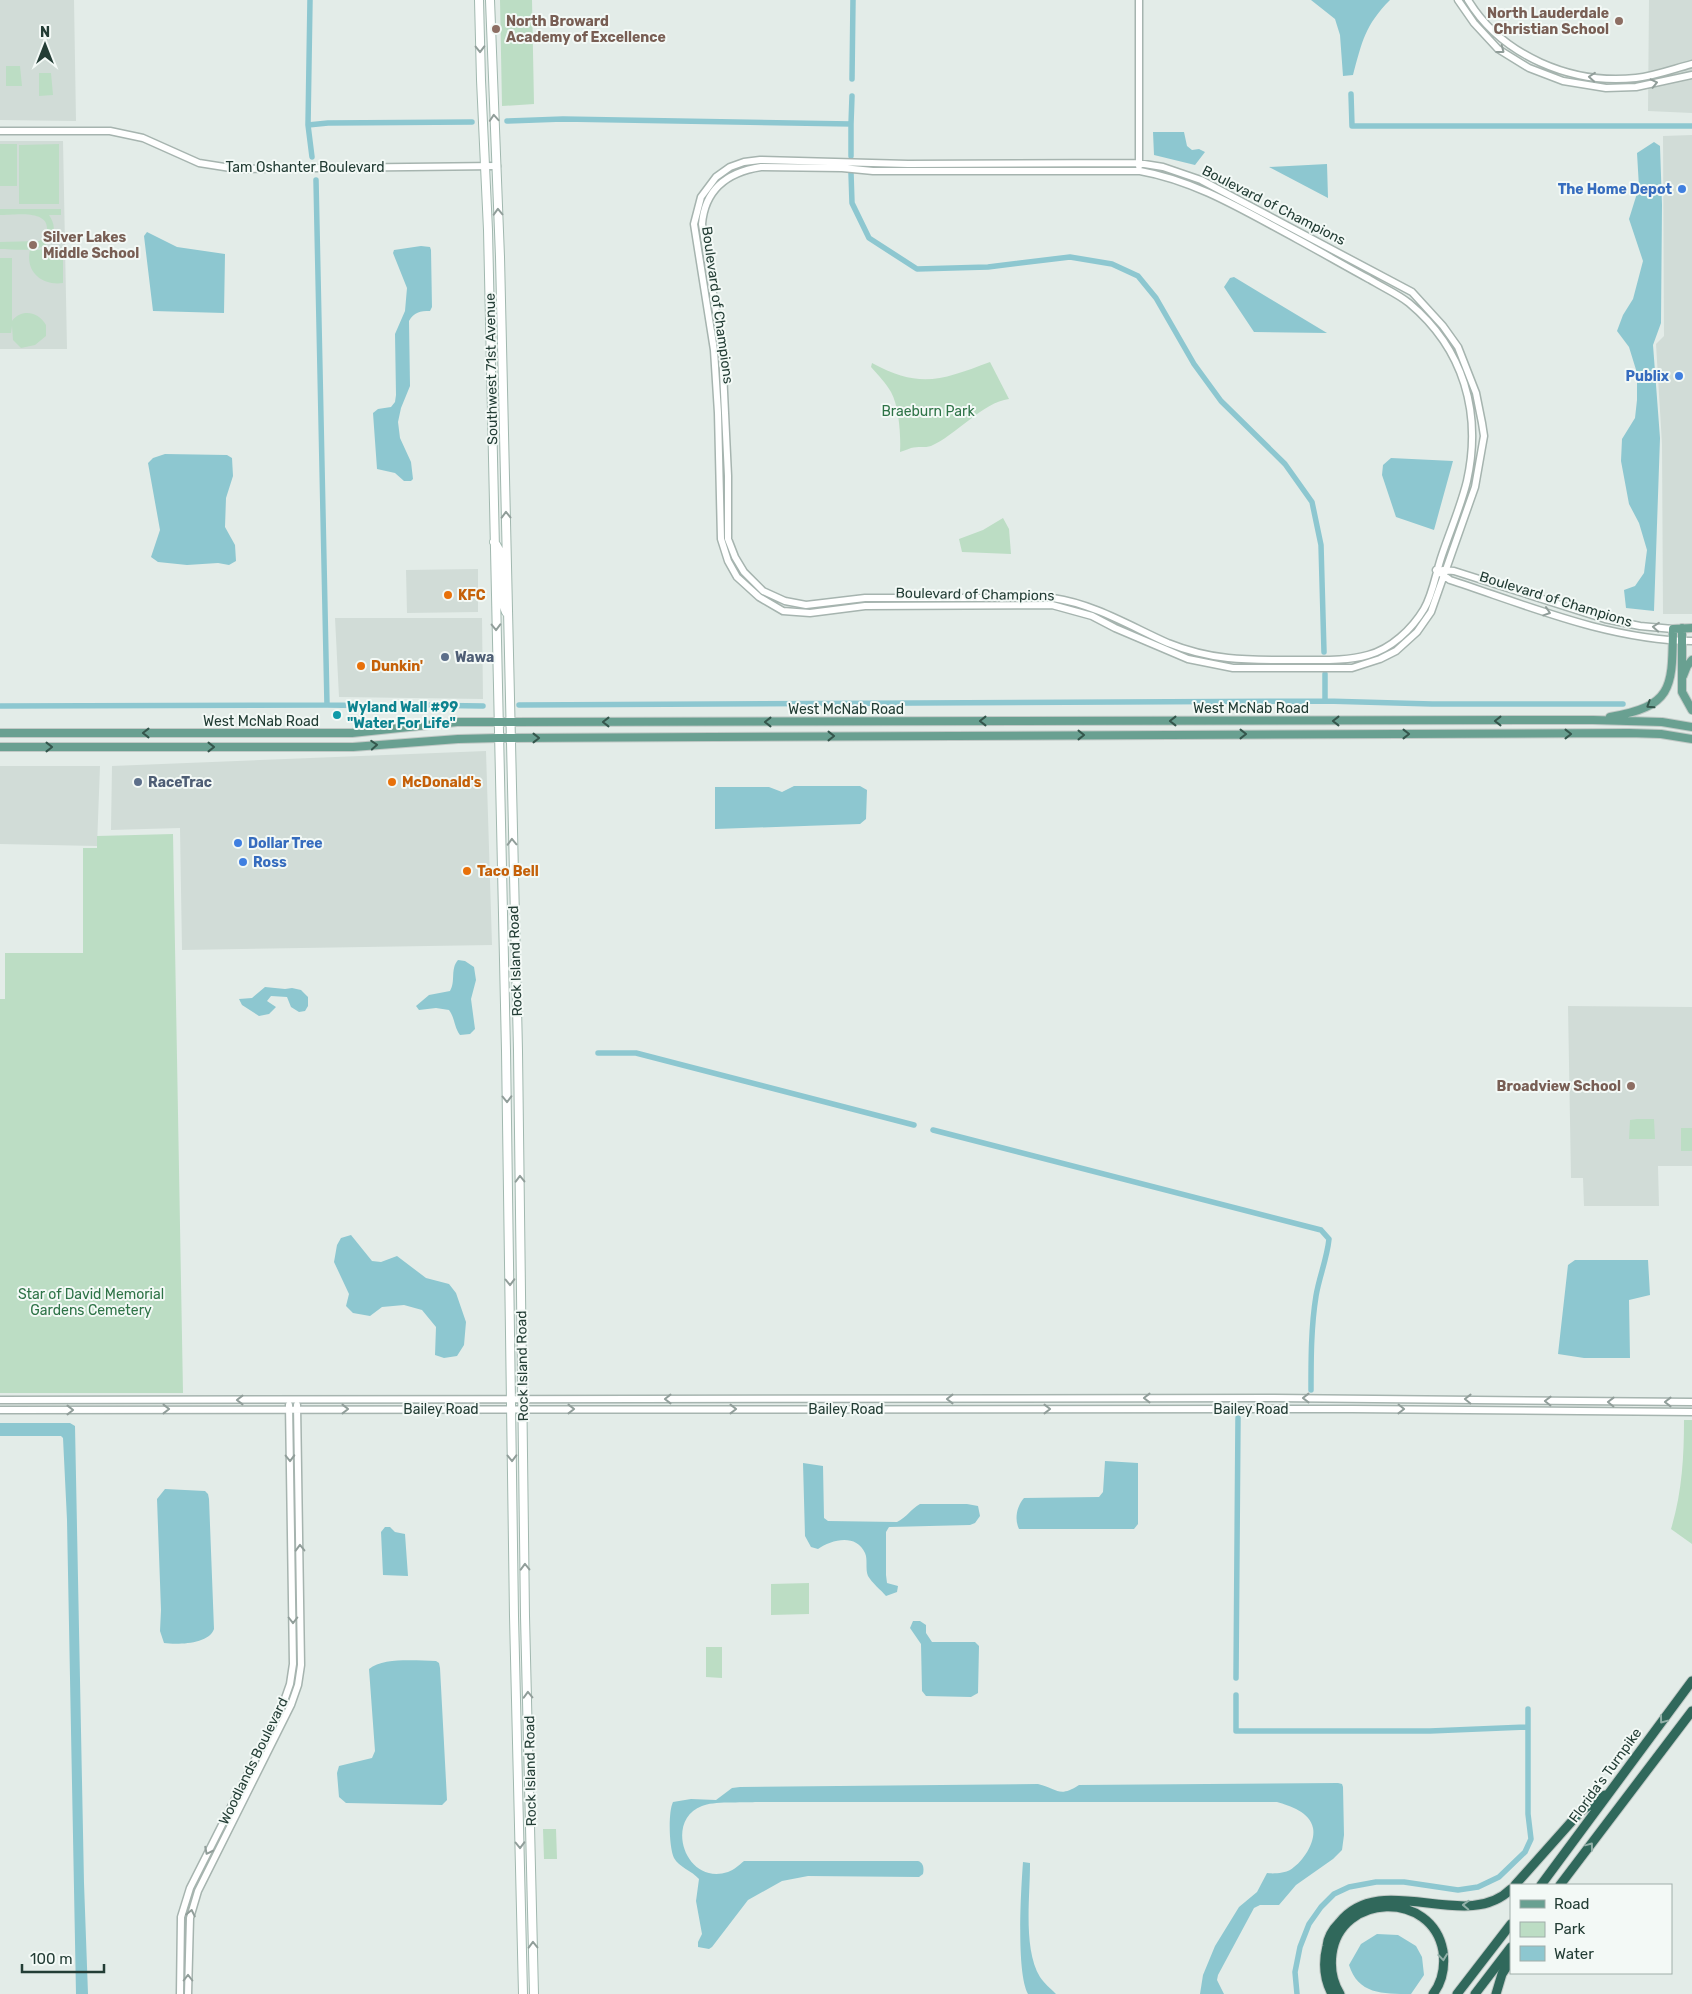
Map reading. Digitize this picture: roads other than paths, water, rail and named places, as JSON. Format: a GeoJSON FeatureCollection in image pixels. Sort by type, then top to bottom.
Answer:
{"type":"FeatureCollection","features":[{"type":"Feature","properties":{"kind":"highway","name":"Florida's Turnpike"},"geometry":{"type":"LineString","coordinates":[[1541,1884],[1692,1681]]}},
{"type":"Feature","properties":{"kind":"highway"},"geometry":{"type":"LineString","coordinates":[[1561,1884],[1692,1711]]}},
{"type":"Feature","properties":{"kind":"highway"},"geometry":{"type":"LineString","coordinates":[[1516,1884],[1581,1811],[1610,1792]]}},
{"type":"Feature","properties":{"kind":"highway"},"geometry":{"type":"LineString","coordinates":[[1332,1994],[1325,1975],[1324,1958],[1327,1943],[1333,1929],[1352,1910],[1363,1905],[1386,1900],[1475,1905],[1496,1900],[1510,1890]]}},
{"type":"Feature","properties":{"kind":"highway"},"geometry":{"type":"LineString","coordinates":[[1340,1994],[1332,1975],[1331,1961],[1336,1939],[1350,1919],[1362,1912],[1386,1906],[1410,1910],[1421,1916],[1431,1925],[1438,1936],[1442,1946],[1444,1966],[1442,1976],[1433,1994]]}},
{"type":"Feature","properties":{"kind":"highway"},"geometry":{"type":"LineString","coordinates":[[1457,1994],[1510,1925]]}},
{"type":"Feature","properties":{"kind":"highway"},"geometry":{"type":"LineString","coordinates":[[1475,1994],[1510,1948]]}},
{"type":"Feature","properties":{"kind":"highway"},"geometry":{"type":"LineString","coordinates":[[1496,1994],[1502,1974],[1510,1962]]}},
{"type":"Feature","properties":{"kind":"main road","name":"Southwest 71st Avenue"},"geometry":{"type":"LineString","coordinates":[[479,0],[480,80],[486,167],[498,738]]}},
{"type":"Feature","properties":{"kind":"main road","name":"Southwest 71st Avenue"},"geometry":{"type":"LineString","coordinates":[[490,0],[501,306],[509,738]]}},
{"type":"Feature","properties":{"kind":"main road"},"geometry":{"type":"LineString","coordinates":[[488,263],[491,275],[500,287]]}},
{"type":"Feature","properties":{"kind":"main road"},"geometry":{"type":"LineString","coordinates":[[489,287],[494,291],[501,306]]}},
{"type":"Feature","properties":{"kind":"main road"},"geometry":{"type":"LineString","coordinates":[[492,437],[495,446],[497,530],[506,542]]}},
{"type":"Feature","properties":{"kind":"main road"},"geometry":{"type":"LineString","coordinates":[[494,542],[500,552],[502,603],[507,616]]}},
{"type":"Feature","properties":{"kind":"main road"},"geometry":{"type":"LineString","coordinates":[[1593,720],[1643,710],[1661,697],[1671,677],[1672,628]]}},
{"type":"Feature","properties":{"kind":"main road","name":"Boulevard of Champions"},"geometry":{"type":"LineString","coordinates":[[1672,628],[1692,628]]}},
{"type":"Feature","properties":{"kind":"main road"},"geometry":{"type":"LineString","coordinates":[[1682,628],[1681,683],[1684,699],[1692,710]]}},
{"type":"Feature","properties":{"kind":"main road"},"geometry":{"type":"LineString","coordinates":[[1681,683],[1687,666],[1692,660]]}},
{"type":"Feature","properties":{"kind":"main road","name":"West McNab Road"},"geometry":{"type":"LineString","coordinates":[[0,733],[352,733],[458,722],[1593,720],[1662,722],[1692,727]]}},
{"type":"Feature","properties":{"kind":"main road","name":"West McNab Road"},"geometry":{"type":"LineString","coordinates":[[0,747],[353,747],[498,738],[1629,733],[1661,734],[1692,739]]}},
{"type":"Feature","properties":{"kind":"main road","name":"Rock Island Road"},"geometry":{"type":"LineString","coordinates":[[498,738],[506,1050],[514,1616],[523,1994]]}},
{"type":"Feature","properties":{"kind":"main road","name":"Rock Island Road"},"geometry":{"type":"LineString","coordinates":[[509,738],[518,1051],[522,1409],[534,1994]]}},
{"type":"Feature","properties":{"kind":"street"},"geometry":{"type":"LineString","coordinates":[[1137,171],[1138,0]]}},
{"type":"Feature","properties":{"kind":"street"},"geometry":{"type":"LineString","coordinates":[[1458,0],[1471,19],[1498,49],[1529,68],[1563,82],[1606,88],[1636,87],[1692,75]]}},
{"type":"Feature","properties":{"kind":"street"},"geometry":{"type":"LineString","coordinates":[[1468,0],[1478,14],[1505,41],[1533,60],[1565,72],[1595,77],[1634,78],[1692,64]]}},
{"type":"Feature","properties":{"kind":"street"},"geometry":{"type":"LineString","coordinates":[[1471,19],[1478,14]]}},
{"type":"Feature","properties":{"kind":"street","name":"Tam Oshanter Boulevard"},"geometry":{"type":"LineString","coordinates":[[0,131],[110,131],[143,138],[200,163],[237,169],[497,166]]}},
{"type":"Feature","properties":{"kind":"street","name":"Boulevard of Champions"},"geometry":{"type":"LineString","coordinates":[[1138,163],[855,166],[761,167],[734,174],[722,182],[708,200],[703,213],[703,237],[722,350],[728,476],[728,539],[735,557],[744,572],[763,591],[785,601],[806,606],[865,598],[1052,598],[1072,601],[1094,608],[1168,642],[1209,656],[1234,660],[1350,659],[1369,655],[1393,643],[1411,627],[1425,608],[1466,484],[1471,459],[1473,421],[1461,373],[1438,331],[1407,301],[1315,248],[1198,187],[1162,175],[1137,171],[938,172],[855,166],[760,160],[744,162],[730,167],[716,177],[701,197],[694,224],[714,350],[718,413],[721,539],[728,561],[737,577],[759,597],[783,611],[810,613],[865,606],[1052,606],[1092,616],[1115,628],[1188,659],[1233,668],[1352,668],[1373,663],[1396,651],[1417,632],[1431,612],[1446,573],[1475,487],[1484,436],[1479,405],[1469,370],[1458,348],[1443,326],[1412,292],[1201,180],[1163,167],[1138,163]]}},
{"type":"Feature","properties":{"kind":"street","name":"Boulevard of Champions"},"geometry":{"type":"LineString","coordinates":[[1436,570],[1446,573],[1454,570],[1605,619],[1640,626],[1672,628]]}},
{"type":"Feature","properties":{"kind":"street","name":"Boulevard of Champions"},"geometry":{"type":"LineString","coordinates":[[1446,573],[1450,580],[1604,629],[1632,636],[1692,641]]}},
{"type":"Feature","properties":{"kind":"street","name":"Bailey Road"},"geometry":{"type":"LineString","coordinates":[[0,1400],[1399,1398],[1692,1402]]}},
{"type":"Feature","properties":{"kind":"street","name":"Woodlands Boulevard"},"geometry":{"type":"LineString","coordinates":[[180,1994],[182,1917],[190,1888],[283,1704],[290,1684],[293,1655],[289,1400]]}},
{"type":"Feature","properties":{"kind":"street","name":"Woodlands Boulevard"},"geometry":{"type":"LineString","coordinates":[[188,1994],[190,1918],[198,1891],[279,1729],[298,1685],[301,1646],[297,1400]]}},
{"type":"Feature","properties":{"kind":"street","name":"Bailey Road"},"geometry":{"type":"LineString","coordinates":[[0,1410],[1352,1409],[1692,1412]]}},
{"type":"Feature","properties":{"kind":"water"},"geometry":{"type":"Polygon","coordinates":[[[1311,0],[1390,0],[1365,34],[1353,75],[1343,76],[1340,35],[1335,19],[1311,0]]]}},
{"type":"Feature","properties":{"kind":"water"},"geometry":{"type":"Polygon","coordinates":[[[1153,132],[1184,132],[1187,146],[1192,150],[1199,149],[1205,152],[1195,165],[1154,155],[1153,132]]]}},
{"type":"Feature","properties":{"kind":"water"},"geometry":{"type":"Polygon","coordinates":[[[1654,142],[1660,146],[1662,205],[1661,323],[1653,345],[1660,438],[1654,611],[1626,608],[1624,590],[1635,586],[1644,573],[1647,550],[1639,523],[1629,504],[1621,461],[1622,439],[1635,418],[1637,373],[1629,347],[1617,331],[1623,315],[1633,299],[1643,261],[1629,219],[1639,187],[1637,153],[1654,142]]]}},
{"type":"Feature","properties":{"kind":"water"},"geometry":{"type":"Polygon","coordinates":[[[1327,164],[1328,198],[1269,167],[1327,164]]]}},
{"type":"Feature","properties":{"kind":"water"},"geometry":{"type":"Polygon","coordinates":[[[147,232],[177,247],[225,254],[224,313],[153,311],[144,236],[147,232]]]}},
{"type":"Feature","properties":{"kind":"water"},"geometry":{"type":"Polygon","coordinates":[[[421,246],[430,247],[431,250],[432,307],[430,311],[415,314],[409,321],[410,386],[401,408],[398,422],[400,438],[411,462],[413,479],[411,481],[404,481],[395,473],[377,469],[373,413],[378,409],[391,407],[395,402],[396,395],[395,334],[405,311],[407,288],[393,253],[394,250],[421,246]]]}},
{"type":"Feature","properties":{"kind":"water"},"geometry":{"type":"Polygon","coordinates":[[[1234,277],[1327,333],[1254,332],[1224,287],[1230,278],[1234,277]]]}},
{"type":"Feature","properties":{"kind":"water"},"geometry":{"type":"Polygon","coordinates":[[[165,454],[227,455],[232,458],[233,476],[226,498],[225,527],[235,545],[236,561],[229,565],[218,563],[187,565],[158,562],[151,557],[160,530],[148,463],[153,458],[165,454]]]}},
{"type":"Feature","properties":{"kind":"water"},"geometry":{"type":"Polygon","coordinates":[[[1391,458],[1453,461],[1434,530],[1396,517],[1382,475],[1383,465],[1391,458]]]}},
{"type":"Feature","properties":{"kind":"water"},"geometry":{"type":"Polygon","coordinates":[[[794,786],[860,786],[867,790],[866,819],[860,824],[715,829],[715,787],[769,787],[782,792],[794,786]]]}},
{"type":"Feature","properties":{"kind":"water"},"geometry":{"type":"Polygon","coordinates":[[[458,960],[465,961],[474,967],[476,980],[471,999],[475,1029],[470,1034],[460,1035],[449,1010],[436,1008],[419,1010],[416,1006],[429,995],[450,991],[453,983],[454,967],[458,960]]]}},
{"type":"Feature","properties":{"kind":"water"},"geometry":{"type":"Polygon","coordinates":[[[265,987],[301,990],[308,997],[308,1006],[305,1011],[299,1012],[291,1007],[287,997],[271,996],[267,1001],[276,1007],[269,1014],[259,1016],[242,1005],[239,999],[252,998],[265,987]]]}},
{"type":"Feature","properties":{"kind":"water"},"geometry":{"type":"Polygon","coordinates":[[[351,1235],[372,1261],[381,1262],[397,1256],[426,1278],[449,1284],[456,1293],[466,1322],[464,1345],[457,1356],[444,1358],[435,1355],[436,1327],[422,1310],[404,1305],[382,1307],[370,1316],[353,1313],[346,1306],[349,1294],[334,1262],[337,1245],[341,1238],[351,1235]]]}},
{"type":"Feature","properties":{"kind":"water"},"geometry":{"type":"Polygon","coordinates":[[[1575,1260],[1648,1260],[1650,1295],[1629,1300],[1630,1358],[1584,1358],[1558,1354],[1568,1265],[1575,1260]]]}},
{"type":"Feature","properties":{"kind":"water"},"geometry":{"type":"Polygon","coordinates":[[[0,1423],[70,1423],[75,1426],[88,1994],[76,1994],[67,1520],[63,1438],[61,1436],[0,1436],[0,1423]]]}},
{"type":"Feature","properties":{"kind":"water"},"geometry":{"type":"Polygon","coordinates":[[[1105,1461],[1138,1463],[1138,1524],[1134,1529],[1019,1529],[1017,1513],[1024,1498],[1099,1497],[1103,1492],[1105,1461]]]}},
{"type":"Feature","properties":{"kind":"water"},"geometry":{"type":"Polygon","coordinates":[[[803,1463],[823,1466],[824,1518],[828,1521],[897,1522],[920,1504],[967,1504],[978,1506],[980,1516],[975,1523],[970,1525],[889,1527],[886,1532],[887,1583],[898,1586],[897,1592],[886,1596],[868,1576],[865,1553],[856,1543],[843,1540],[830,1543],[818,1549],[811,1547],[805,1536],[803,1463]]]}},
{"type":"Feature","properties":{"kind":"water"},"geometry":{"type":"Polygon","coordinates":[[[165,1489],[205,1491],[208,1494],[214,1629],[211,1634],[200,1641],[177,1644],[164,1643],[160,1631],[157,1499],[165,1489]]]}},
{"type":"Feature","properties":{"kind":"water"},"geometry":{"type":"Polygon","coordinates":[[[385,1527],[390,1527],[395,1532],[405,1534],[408,1576],[383,1575],[381,1532],[385,1527]]]}},
{"type":"Feature","properties":{"kind":"water"},"geometry":{"type":"Polygon","coordinates":[[[913,1621],[920,1621],[926,1625],[926,1633],[932,1642],[975,1642],[979,1646],[978,1693],[971,1697],[926,1696],[922,1691],[921,1644],[910,1628],[913,1621]]]}},
{"type":"Feature","properties":{"kind":"water"},"geometry":{"type":"Polygon","coordinates":[[[392,1661],[436,1661],[439,1663],[440,1668],[447,1800],[442,1805],[346,1803],[339,1797],[337,1773],[339,1766],[372,1758],[375,1751],[369,1669],[375,1665],[392,1661]]]}},
{"type":"Feature","properties":{"kind":"water"},"geometry":{"type":"Polygon","coordinates":[[[1038,1784],[1063,1792],[1079,1785],[1342,1784],[1343,1787],[1344,1835],[1342,1850],[1333,1859],[1296,1885],[1279,1905],[1260,1905],[1254,1908],[1218,1975],[1217,1980],[1224,1994],[1200,1994],[1203,1975],[1215,1946],[1239,1907],[1257,1892],[1267,1873],[1285,1872],[1295,1867],[1310,1846],[1313,1834],[1311,1822],[1299,1810],[1288,1805],[1277,1802],[755,1802],[707,1804],[690,1813],[684,1824],[682,1837],[685,1850],[691,1861],[700,1870],[713,1874],[728,1872],[744,1861],[918,1861],[922,1865],[923,1870],[923,1874],[919,1877],[808,1876],[782,1881],[748,1900],[709,1949],[698,1947],[702,1934],[696,1901],[699,1879],[676,1861],[672,1853],[670,1839],[670,1814],[673,1802],[691,1799],[716,1800],[732,1788],[740,1787],[1038,1784]]]}},
{"type":"Feature","properties":{"kind":"water"},"geometry":{"type":"Polygon","coordinates":[[[1023,1862],[1030,1863],[1029,1938],[1031,1952],[1040,1977],[1056,1994],[1028,1994],[1024,1983],[1020,1930],[1023,1862]]]}},
{"type":"Feature","properties":{"kind":"water"},"geometry":{"type":"Polygon","coordinates":[[[1377,1934],[1398,1935],[1416,1946],[1422,1957],[1424,1975],[1411,1994],[1390,1994],[1372,1990],[1358,1982],[1353,1975],[1349,1965],[1361,1944],[1377,1934]]]}},
{"type":"Feature","properties":{"kind":"waterway"},"geometry":{"type":"LineString","coordinates":[[308,125],[310,0]]}},
{"type":"Feature","properties":{"kind":"waterway"},"geometry":{"type":"LineString","coordinates":[[852,79],[853,0]]}},
{"type":"Feature","properties":{"kind":"waterway"},"geometry":{"type":"LineString","coordinates":[[1351,94],[1352,126],[1692,126]]}},
{"type":"Feature","properties":{"kind":"waterway"},"geometry":{"type":"LineString","coordinates":[[851,124],[852,96]]}},
{"type":"Feature","properties":{"kind":"waterway"},"geometry":{"type":"LineString","coordinates":[[507,121],[563,119],[851,124],[851,156]]}},
{"type":"Feature","properties":{"kind":"waterway"},"geometry":{"type":"LineString","coordinates":[[312,157],[308,125],[328,123],[472,122]]}},
{"type":"Feature","properties":{"kind":"waterway"},"geometry":{"type":"LineString","coordinates":[[851,173],[852,203],[869,238],[917,269],[988,267],[1070,257],[1112,264],[1138,276],[1156,298],[1194,364],[1221,401],[1285,464],[1312,502],[1321,545],[1324,652]]}},
{"type":"Feature","properties":{"kind":"waterway"},"geometry":{"type":"LineString","coordinates":[[316,180],[327,705]]}},
{"type":"Feature","properties":{"kind":"waterway"},"geometry":{"type":"LineString","coordinates":[[1325,674],[1325,701]]}},
{"type":"Feature","properties":{"kind":"waterway"},"geometry":{"type":"LineString","coordinates":[[519,705],[1325,701],[1432,704],[1623,704]]}},
{"type":"Feature","properties":{"kind":"waterway"},"geometry":{"type":"LineString","coordinates":[[413,705],[483,706]]}},
{"type":"Feature","properties":{"kind":"waterway"},"geometry":{"type":"LineString","coordinates":[[0,706],[388,706]]}},
{"type":"Feature","properties":{"kind":"waterway"},"geometry":{"type":"LineString","coordinates":[[598,1053],[636,1053],[914,1125]]}},
{"type":"Feature","properties":{"kind":"waterway"},"geometry":{"type":"LineString","coordinates":[[933,1130],[1321,1230],[1329,1239],[1314,1308],[1311,1390]]}},
{"type":"Feature","properties":{"kind":"waterway"},"geometry":{"type":"LineString","coordinates":[[1236,1678],[1238,1418]]}},
{"type":"Feature","properties":{"kind":"waterway"},"geometry":{"type":"LineString","coordinates":[[1236,1695],[1236,1731],[1430,1731],[1528,1727]]}},
{"type":"Feature","properties":{"kind":"waterway"},"geometry":{"type":"LineString","coordinates":[[1297,1994],[1295,1972],[1300,1947],[1309,1924],[1321,1907],[1334,1894],[1349,1887],[1376,1882],[1404,1882],[1458,1890],[1478,1887],[1499,1877],[1525,1852],[1531,1839],[1528,1814],[1528,1709]]}},
{"type":"Feature","properties":{"kind":"place","name":"North Lauderdale Christian School"},"geometry":{"type":"Point","coordinates":[1619,21]}},
{"type":"Feature","properties":{"kind":"place","name":"North Broward Academy of Excellence"},"geometry":{"type":"Point","coordinates":[496,29]}},
{"type":"Feature","properties":{"kind":"place","name":"The Home Depot"},"geometry":{"type":"Point","coordinates":[1682,189]}},
{"type":"Feature","properties":{"kind":"place","name":"Silver Lakes Middle School"},"geometry":{"type":"Point","coordinates":[33,245]}},
{"type":"Feature","properties":{"kind":"place","name":"Publix"},"geometry":{"type":"Point","coordinates":[1679,376]}},
{"type":"Feature","properties":{"kind":"place","name":"KFC"},"geometry":{"type":"Point","coordinates":[448,595]}},
{"type":"Feature","properties":{"kind":"place","name":"Wawa"},"geometry":{"type":"Point","coordinates":[445,657]}},
{"type":"Feature","properties":{"kind":"place","name":"Dunkin'"},"geometry":{"type":"Point","coordinates":[361,666]}},
{"type":"Feature","properties":{"kind":"place","name":"Wyland Wall #99 \"Water For Life\""},"geometry":{"type":"Point","coordinates":[337,715]}},
{"type":"Feature","properties":{"kind":"place","name":"RaceTrac"},"geometry":{"type":"Point","coordinates":[138,782]}},
{"type":"Feature","properties":{"kind":"place","name":"McDonald's"},"geometry":{"type":"Point","coordinates":[392,782]}},
{"type":"Feature","properties":{"kind":"place","name":"Dollar Tree"},"geometry":{"type":"Point","coordinates":[238,843]}},
{"type":"Feature","properties":{"kind":"place","name":"Ross"},"geometry":{"type":"Point","coordinates":[243,862]}},
{"type":"Feature","properties":{"kind":"place","name":"Taco Bell"},"geometry":{"type":"Point","coordinates":[467,871]}},
{"type":"Feature","properties":{"kind":"place","name":"Broadview School"},"geometry":{"type":"Point","coordinates":[1631,1086]}},
{"type":"Feature","properties":{"kind":"park label","name":"Braeburn Park"},"geometry":{"type":"Point","coordinates":[928,411]}},
{"type":"Feature","properties":{"kind":"park label","name":"Star of David Memorial Gardens Cemetery"},"geometry":{"type":"Point","coordinates":[91,1302]}}]}
